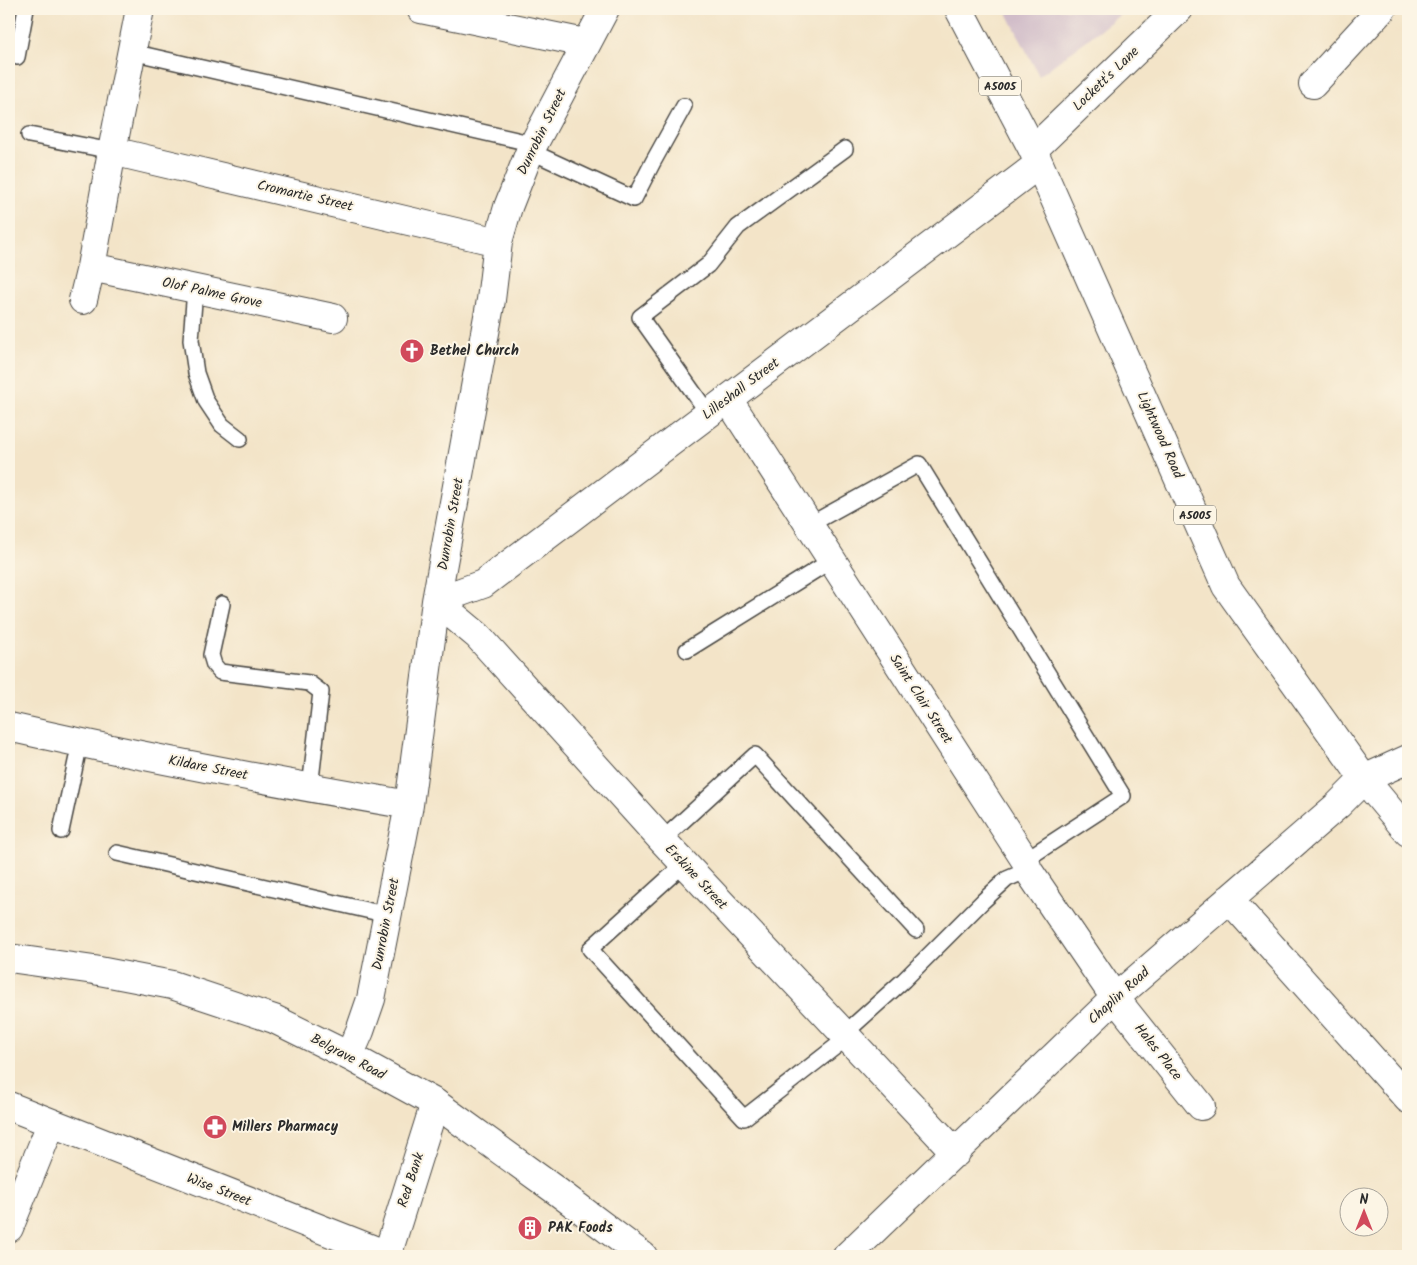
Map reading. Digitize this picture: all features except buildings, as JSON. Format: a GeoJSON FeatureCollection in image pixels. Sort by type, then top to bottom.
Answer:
{"type":"FeatureCollection","features":[{"type":"Feature","properties":{"kind":"street"},"geometry":{"type":"LineString","coordinates":[[83,300],[91,267],[140,9]]}},
{"type":"Feature","properties":{"kind":"street"},"geometry":{"type":"LineString","coordinates":[[421,9],[585,43]]}},
{"type":"Feature","properties":{"kind":"street","name":"Dunrobin Street"},"geometry":{"type":"LineString","coordinates":[[349,1056],[371,999],[409,805],[436,602],[491,300],[498,242],[508,207],[532,148],[604,9]]}},
{"type":"Feature","properties":{"kind":"street","name":"Lightwood Road"},"geometry":{"type":"LineString","coordinates":[[959,9],[1036,157],[1226,586],[1364,779],[1408,832]]}},
{"type":"Feature","properties":{"kind":"street","name":"Lockett's Lane"},"geometry":{"type":"LineString","coordinates":[[1036,157],[1179,9]]}},
{"type":"Feature","properties":{"kind":"street"},"geometry":{"type":"LineString","coordinates":[[1313,84],[1382,9]]}},
{"type":"Feature","properties":{"kind":"street","name":"Cromartie Street"},"geometry":{"type":"LineString","coordinates":[[112,151],[498,242]]}},
{"type":"Feature","properties":{"kind":"street","name":"Lilleshall Street"},"geometry":{"type":"LineString","coordinates":[[436,602],[483,584],[718,406],[1036,157]]}},
{"type":"Feature","properties":{"kind":"street","name":"Olof Palme Grove"},"geometry":{"type":"LineString","coordinates":[[91,267],[333,318]]}},
{"type":"Feature","properties":{"kind":"street","name":"Saint Clair Street"},"geometry":{"type":"LineString","coordinates":[[718,406],[809,525],[1026,865],[1115,998]]}},
{"type":"Feature","properties":{"kind":"street","name":"Erskine Street"},"geometry":{"type":"LineString","coordinates":[[436,602],[478,636],[684,864],[956,1152]]}},
{"type":"Feature","properties":{"kind":"street","name":"Kildare Street"},"geometry":{"type":"LineString","coordinates":[[9,727],[80,743],[310,788],[409,805]]}},
{"type":"Feature","properties":{"kind":"street","name":"Chaplin Road"},"geometry":{"type":"LineString","coordinates":[[847,1256],[1115,998],[1338,805],[1364,779],[1408,759]]}},
{"type":"Feature","properties":{"kind":"street"},"geometry":{"type":"LineString","coordinates":[[1229,899],[1408,1099]]}},
{"type":"Feature","properties":{"kind":"street","name":"Belgrave Road"},"geometry":{"type":"LineString","coordinates":[[9,958],[94,970],[172,985],[274,1019],[349,1056],[435,1103],[643,1256]]}},
{"type":"Feature","properties":{"kind":"street","name":"Hales Place"},"geometry":{"type":"LineString","coordinates":[[1115,998],[1201,1106]]}},
{"type":"Feature","properties":{"kind":"street","name":"Red Bank"},"geometry":{"type":"LineString","coordinates":[[387,1256],[435,1103]]}},
{"type":"Feature","properties":{"kind":"street","name":"Wise Street"},"geometry":{"type":"LineString","coordinates":[[9,1106],[387,1256]]}},
{"type":"Feature","properties":{"kind":"street"},"geometry":{"type":"LineString","coordinates":[[9,1228],[51,1124]]}},
{"type":"Feature","properties":{"kind":"lane"},"geometry":{"type":"LineString","coordinates":[[17,57],[26,9]]}},
{"type":"Feature","properties":{"kind":"lane"},"geometry":{"type":"LineString","coordinates":[[132,52],[532,148],[634,199],[684,106]]}},
{"type":"Feature","properties":{"kind":"lane"},"geometry":{"type":"LineString","coordinates":[[29,135],[112,151]]}},
{"type":"Feature","properties":{"kind":"lane"},"geometry":{"type":"LineString","coordinates":[[718,406],[640,317],[708,265],[738,227],[844,149]]}},
{"type":"Feature","properties":{"kind":"lane"},"geometry":{"type":"LineString","coordinates":[[195,289],[191,340],[196,373],[206,401],[222,426],[240,439]]}},
{"type":"Feature","properties":{"kind":"lane"},"geometry":{"type":"LineString","coordinates":[[684,864],[590,949],[744,1118],[848,1037],[854,1025],[904,980],[1007,879],[1123,796],[919,464],[809,525]]}},
{"type":"Feature","properties":{"kind":"lane"},"geometry":{"type":"LineString","coordinates":[[687,650],[832,560]]}},
{"type":"Feature","properties":{"kind":"lane"},"geometry":{"type":"LineString","coordinates":[[222,604],[211,655],[214,665],[220,672],[309,684],[321,692],[310,788]]}},
{"type":"Feature","properties":{"kind":"lane"},"geometry":{"type":"LineString","coordinates":[[61,831],[80,743]]}},
{"type":"Feature","properties":{"kind":"lane"},"geometry":{"type":"LineString","coordinates":[[662,840],[755,755],[916,930]]}},
{"type":"Feature","properties":{"kind":"lane"},"geometry":{"type":"LineString","coordinates":[[117,853],[388,915]]}},
{"type":"Feature","properties":{"kind":"shaded area"},"geometry":{"type":"Polygon","coordinates":[[[1005,9],[1124,9],[1125,11],[1039,76],[1005,9]]]}},
{"type":"Feature","properties":{"kind":"place","name":"Bethel Church"},"geometry":{"type":"Point","coordinates":[412,351]}},
{"type":"Feature","properties":{"kind":"place","name":"Millers Pharmacy"},"geometry":{"type":"Point","coordinates":[215,1127]}},
{"type":"Feature","properties":{"kind":"place","name":"PAK Foods"},"geometry":{"type":"Point","coordinates":[530,1228]}}]}
